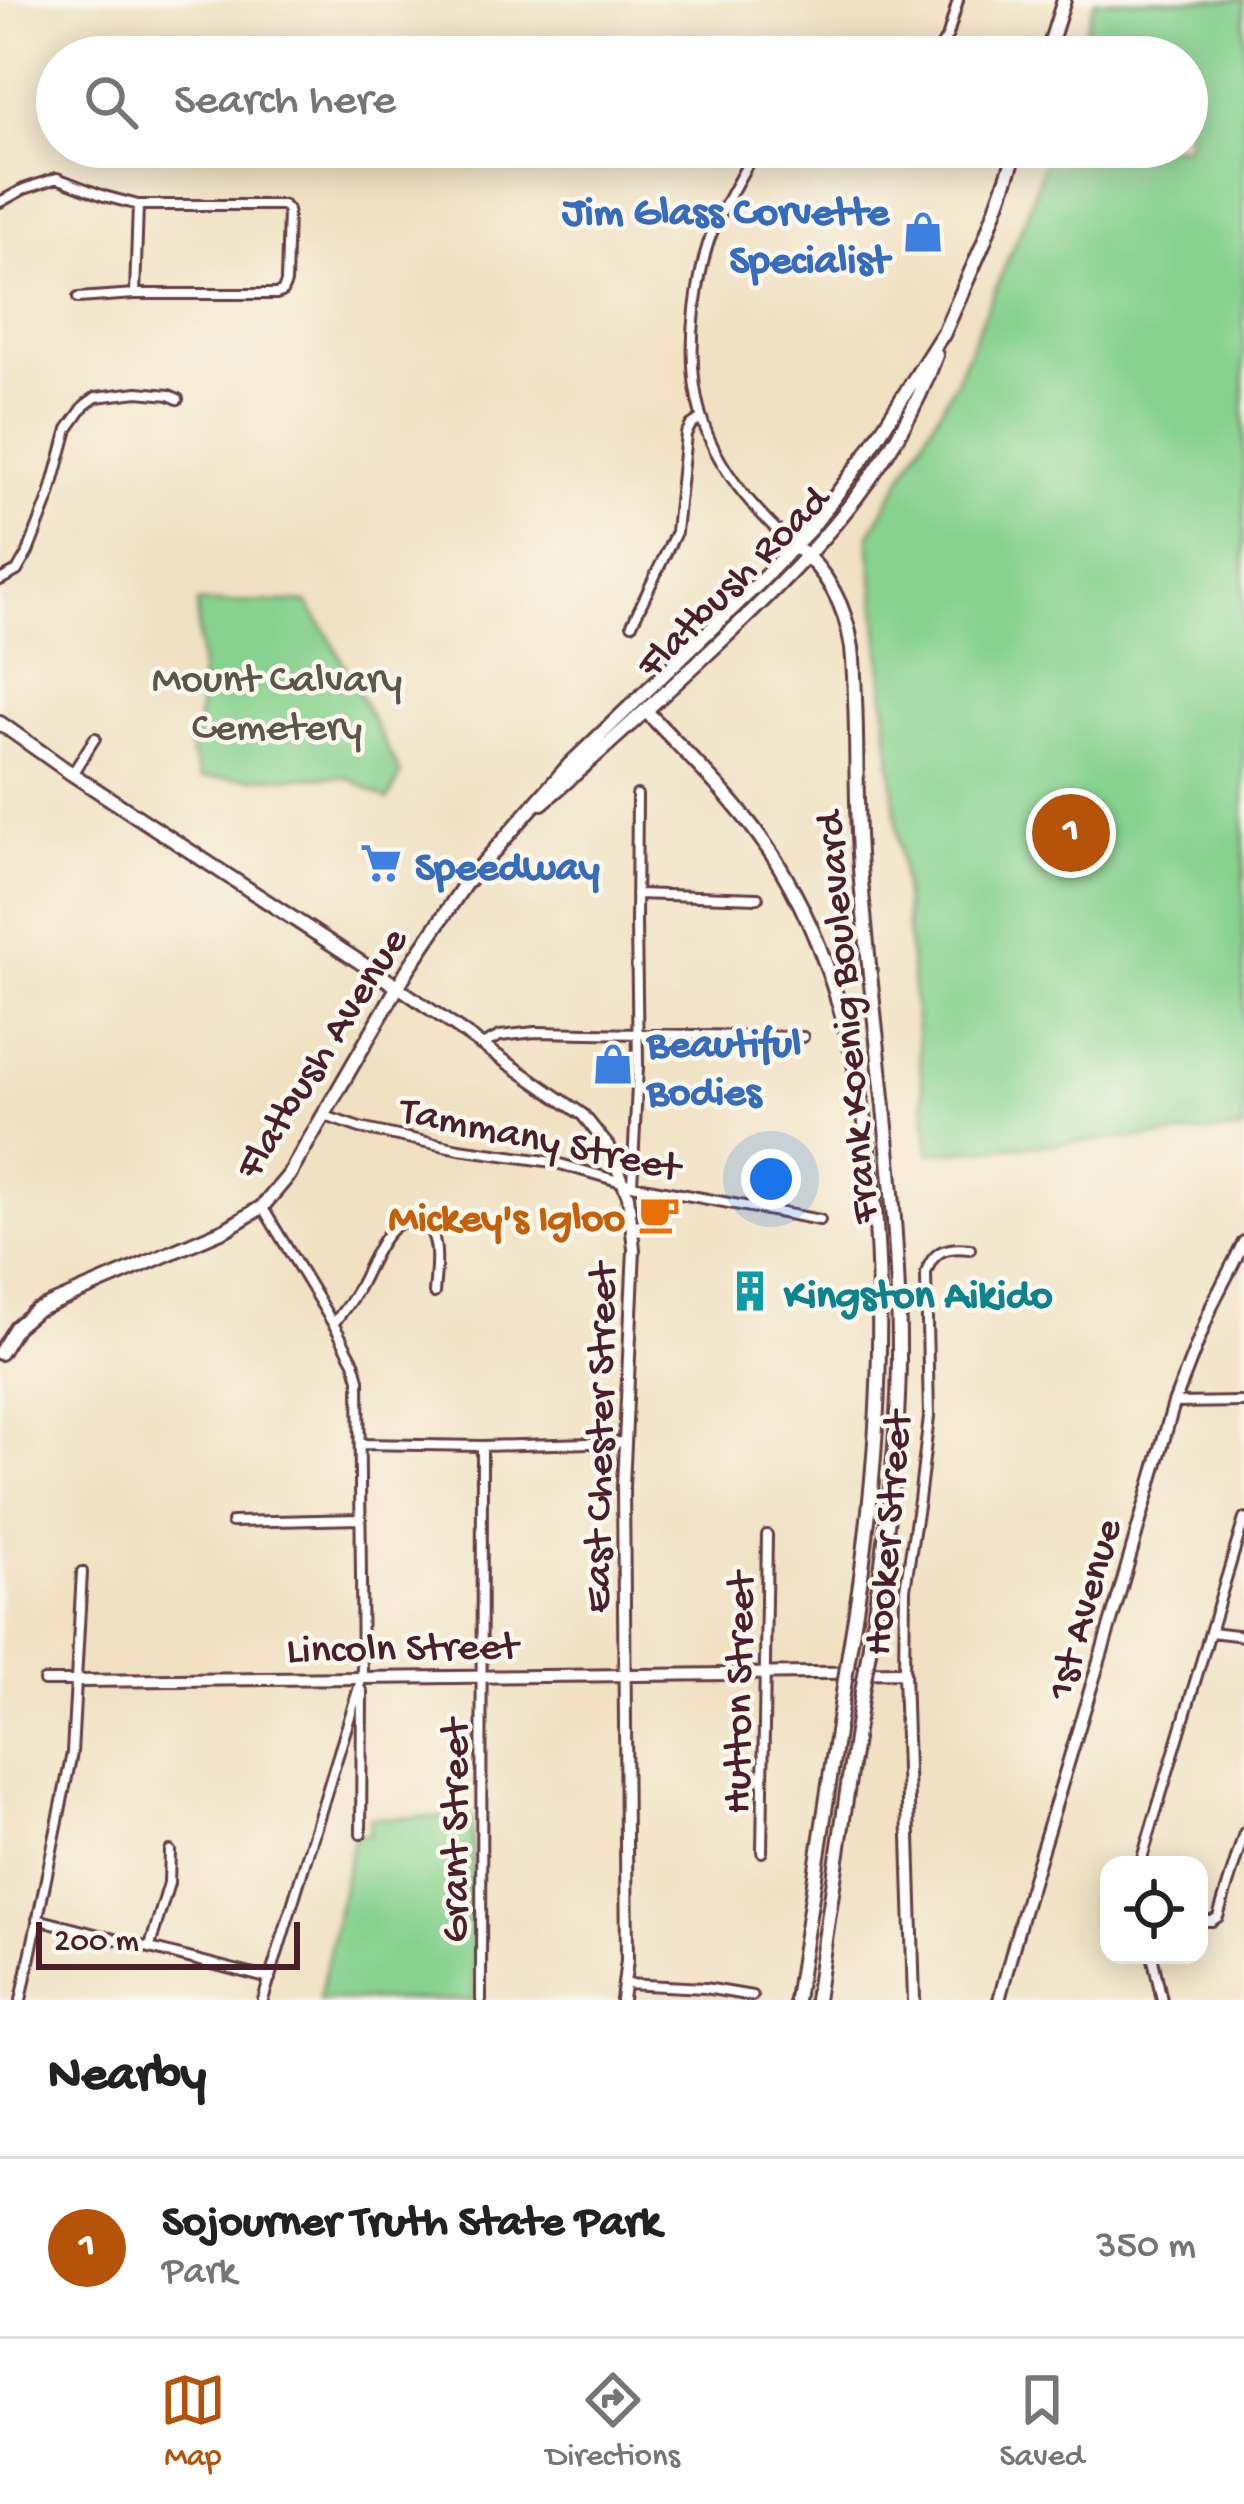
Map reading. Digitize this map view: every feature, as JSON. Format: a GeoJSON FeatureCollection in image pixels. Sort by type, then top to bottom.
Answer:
{"type":"FeatureCollection","features":[{"type":"Feature","properties":{"kind":"main road"},"geometry":{"type":"LineString","coordinates":[[1053,36],[1064,0]]}},
{"type":"Feature","properties":{"kind":"main road","name":"Flatbush Road"},"geometry":{"type":"LineString","coordinates":[[510,832],[646,711],[808,556],[854,502],[892,446],[925,384],[1010,168]]}},
{"type":"Feature","properties":{"kind":"main road","name":"Flatbush Road"},"geometry":{"type":"LineString","coordinates":[[441,916],[540,795],[795,546],[866,455],[944,332]]}},
{"type":"Feature","properties":{"kind":"main road","name":"Frank Koenig Boulevard"},"geometry":{"type":"LineString","coordinates":[[795,546],[824,575],[838,599],[852,649],[858,848],[897,1262],[897,1423],[886,1536],[816,2000]]}},
{"type":"Feature","properties":{"kind":"main road"},"geometry":{"type":"LineString","coordinates":[[644,691],[646,711]]}},
{"type":"Feature","properties":{"kind":"main road","name":"Frank Koenig Boulevard"},"geometry":{"type":"LineString","coordinates":[[646,711],[740,811],[781,869],[803,911],[837,1002],[854,1070],[872,1186],[879,1374],[869,1518],[796,2000]]}},
{"type":"Feature","properties":{"kind":"main road"},"geometry":{"type":"LineString","coordinates":[[0,723],[398,987]]}},
{"type":"Feature","properties":{"kind":"main road","name":"Flatbush Avenue"},"geometry":{"type":"LineString","coordinates":[[0,1353],[16,1327],[35,1311],[196,1243],[262,1207],[290,1175],[441,916]]}},
{"type":"Feature","properties":{"kind":"street"},"geometry":{"type":"LineString","coordinates":[[947,36],[958,0]]}},
{"type":"Feature","properties":{"kind":"street"},"geometry":{"type":"LineString","coordinates":[[746,168],[722,212],[700,274],[692,376],[708,440],[729,476],[795,546]]}},
{"type":"Feature","properties":{"kind":"street"},"geometry":{"type":"LineString","coordinates":[[0,202],[57,178],[138,205],[285,206],[288,210],[286,283],[276,295],[78,298]]}},
{"type":"Feature","properties":{"kind":"street"},"geometry":{"type":"LineString","coordinates":[[135,294],[138,205]]}},
{"type":"Feature","properties":{"kind":"street"},"geometry":{"type":"LineString","coordinates":[[0,580],[17,571],[28,553],[68,428],[85,405],[125,393],[169,394],[178,399]]}},
{"type":"Feature","properties":{"kind":"street"},"geometry":{"type":"LineString","coordinates":[[632,624],[676,532],[686,434],[700,418]]}},
{"type":"Feature","properties":{"kind":"street"},"geometry":{"type":"LineString","coordinates":[[72,774],[95,738]]}},
{"type":"Feature","properties":{"kind":"street","name":"East Chester Street"},"geometry":{"type":"LineString","coordinates":[[622,2000],[628,1960],[624,1442],[634,1250],[628,1184],[638,1032],[638,795]]}},
{"type":"Feature","properties":{"kind":"street"},"geometry":{"type":"LineString","coordinates":[[636,894],[758,898]]}},
{"type":"Feature","properties":{"kind":"street","name":"East Chester Street"},"geometry":{"type":"LineString","coordinates":[[398,987],[584,1114],[628,1184]]}},
{"type":"Feature","properties":{"kind":"street"},"geometry":{"type":"LineString","coordinates":[[484,1044],[518,1033],[803,1037]]}},
{"type":"Feature","properties":{"kind":"street","name":"Tammany Street"},"geometry":{"type":"LineString","coordinates":[[323,1115],[360,1128],[459,1149],[553,1162],[628,1184],[820,1220]]}},
{"type":"Feature","properties":{"kind":"street"},"geometry":{"type":"LineString","coordinates":[[262,1207],[333,1324],[359,1379],[361,1834]]}},
{"type":"Feature","properties":{"kind":"street"},"geometry":{"type":"LineString","coordinates":[[333,1324],[380,1245],[406,1218],[421,1218],[431,1228],[436,1251],[434,1293]]}},
{"type":"Feature","properties":{"kind":"street","name":"1st Avenue"},"geometry":{"type":"LineString","coordinates":[[999,2000],[1174,1403],[1213,1303],[1244,1242]]}},
{"type":"Feature","properties":{"kind":"street","name":"Hooker Street"},"geometry":{"type":"LineString","coordinates":[[914,2000],[904,1589],[928,1417],[926,1274],[934,1255],[944,1249],[970,1249]]}},
{"type":"Feature","properties":{"kind":"street"},"geometry":{"type":"LineString","coordinates":[[1174,1403],[1244,1402]]}},
{"type":"Feature","properties":{"kind":"street"},"geometry":{"type":"LineString","coordinates":[[362,1444],[624,1442]]}},
{"type":"Feature","properties":{"kind":"street","name":"Grant Street"},"geometry":{"type":"LineString","coordinates":[[481,2000],[482,1446]]}},
{"type":"Feature","properties":{"kind":"street"},"geometry":{"type":"LineString","coordinates":[[232,1522],[362,1519]]}},
{"type":"Feature","properties":{"kind":"street"},"geometry":{"type":"LineString","coordinates":[[1143,1856],[1244,1519]]}},
{"type":"Feature","properties":{"kind":"street","name":"Hutton Street"},"geometry":{"type":"LineString","coordinates":[[761,1852],[767,1535]]}},
{"type":"Feature","properties":{"kind":"street"},"geometry":{"type":"LineString","coordinates":[[21,2000],[72,1753],[82,1572]]}},
{"type":"Feature","properties":{"kind":"street"},"geometry":{"type":"LineString","coordinates":[[1211,1632],[1244,1636]]}},
{"type":"Feature","properties":{"kind":"street","name":"Lincoln Street"},"geometry":{"type":"LineString","coordinates":[[44,1682],[904,1672]]}},
{"type":"Feature","properties":{"kind":"street"},"geometry":{"type":"LineString","coordinates":[[263,2000],[362,1677]]}},
{"type":"Feature","properties":{"kind":"street"},"geometry":{"type":"LineString","coordinates":[[1208,1921],[1218,1917],[1223,1906],[1244,1833]]}},
{"type":"Feature","properties":{"kind":"street"},"geometry":{"type":"LineString","coordinates":[[149,1946],[170,1883],[170,1851]]}},
{"type":"Feature","properties":{"kind":"street"},"geometry":{"type":"LineString","coordinates":[[38,1918],[270,1979]]}},
{"type":"Feature","properties":{"kind":"street"},"geometry":{"type":"LineString","coordinates":[[1154,1964],[1162,2000]]}},
{"type":"Feature","properties":{"kind":"street"},"geometry":{"type":"LineString","coordinates":[[625,1984],[752,1996]]}},
{"type":"Feature","properties":{"kind":"green space"},"geometry":{"type":"Polygon","coordinates":[[[1095,0],[1244,0],[1244,1130],[929,1153],[869,536],[955,383],[1042,168],[1208,168],[1208,36],[1084,36],[1095,0]]]}},
{"type":"Feature","properties":{"kind":"green space","name":"Mount Calvary Cemetery"},"geometry":{"type":"Polygon","coordinates":[[[307,602],[401,775],[388,800],[346,777],[200,778],[190,748],[200,696],[197,603],[307,602]]]}},
{"type":"Feature","properties":{"kind":"green space"},"geometry":{"type":"Polygon","coordinates":[[[472,1817],[474,2000],[319,2000],[354,1835],[369,1835],[370,1818],[472,1817]]]}},
{"type":"Feature","properties":{"kind":"place","name":"Jim Glass Corvette Specialist"},"geometry":{"type":"Point","coordinates":[923,232]}},
{"type":"Feature","properties":{"kind":"place","name":"Sojourner Truth State Park"},"geometry":{"type":"Point","coordinates":[1071,833]}},
{"type":"Feature","properties":{"kind":"place","name":"Speedway"},"geometry":{"type":"Point","coordinates":[381,863]}},
{"type":"Feature","properties":{"kind":"place","name":"Beautiful Bodies"},"geometry":{"type":"Point","coordinates":[613,1064]}},
{"type":"Feature","properties":{"kind":"place","name":"Mickey's Igloo"},"geometry":{"type":"Point","coordinates":[659,1214]}},
{"type":"Feature","properties":{"kind":"place","name":"Kingston Aikido"},"geometry":{"type":"Point","coordinates":[750,1291]}}]}
